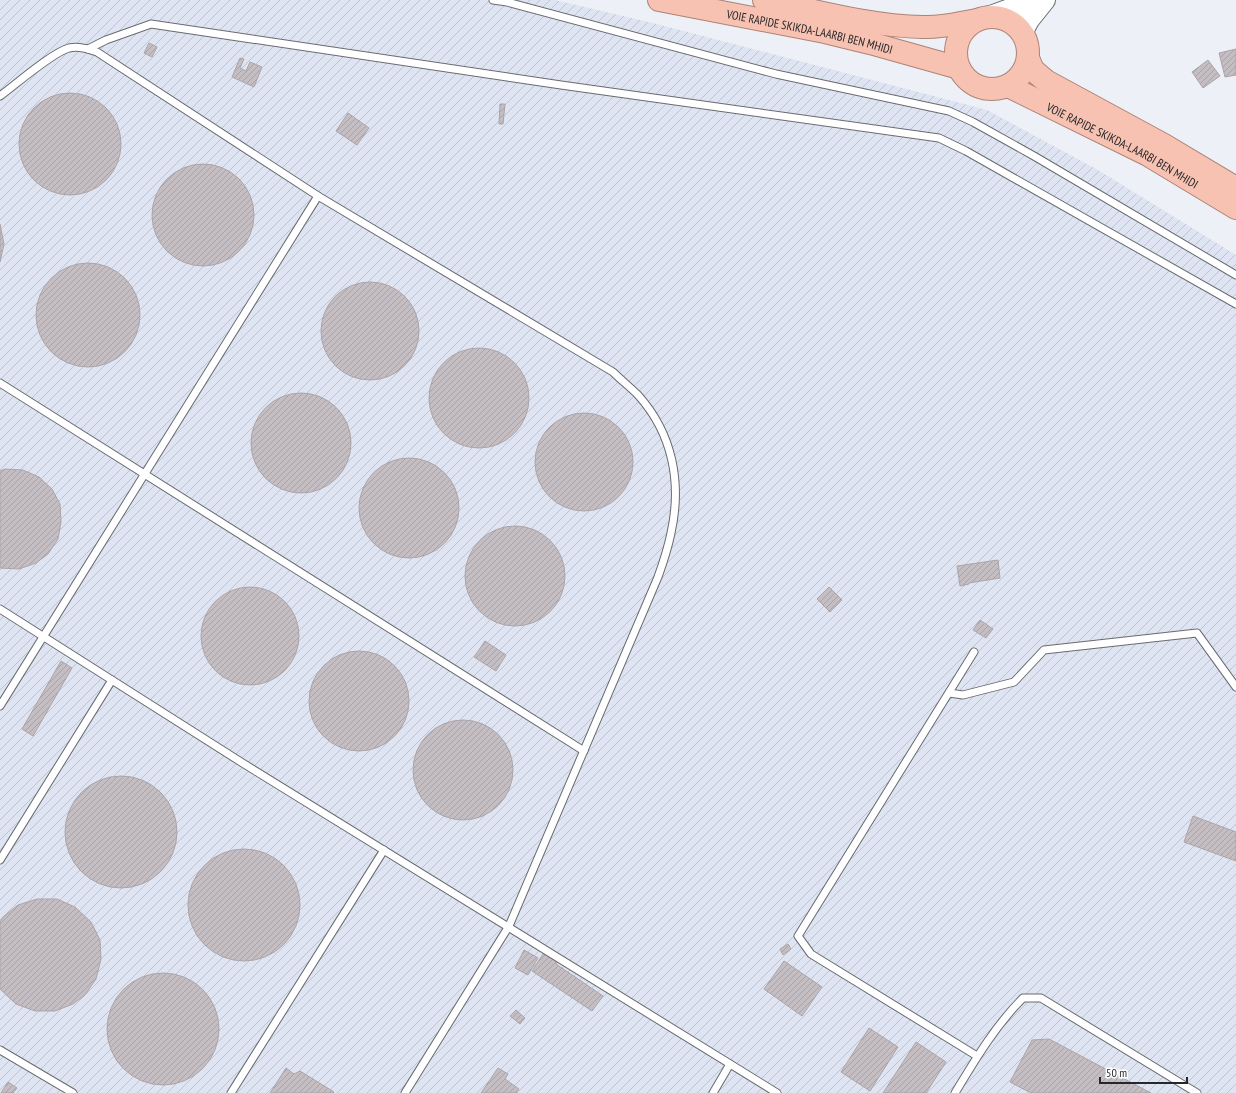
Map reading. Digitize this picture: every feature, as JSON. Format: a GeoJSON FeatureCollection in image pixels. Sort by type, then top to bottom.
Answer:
{"type":"FeatureCollection","features":[{"type":"Feature","properties":{"kind":"highway","name":"VOIE RAPIDE SKIKDA-LAARBI BEN MHIDI"},"geometry":{"type":"LineString","coordinates":[[659,0],[825,32],[959,68]]}},
{"type":"Feature","properties":{"kind":"highway","name":"VOIE RAPIDE SKIKDA-LAARBI BEN MHIDI"},"geometry":{"type":"LineString","coordinates":[[764,0],[872,22],[902,26],[942,26],[983,18]]}},
{"type":"Feature","properties":{"kind":"highway"},"geometry":{"type":"LineString","coordinates":[[983,18],[1003,19],[1017,27],[1026,41],[1028,58],[1026,66],[1022,74],[1008,86],[992,89],[976,86],[969,81],[959,68],[956,52],[960,36],[965,29],[983,18]]}},
{"type":"Feature","properties":{"kind":"highway","name":"VOIE RAPIDE SKIKDA-LAARBI BEN MHIDI"},"geometry":{"type":"LineString","coordinates":[[1028,58],[1033,70],[1046,82],[1170,149],[1236,188]]}},
{"type":"Feature","properties":{"kind":"highway","name":"VOIE RAPIDE SKIKDA-LAARBI BEN MHIDI"},"geometry":{"type":"LineString","coordinates":[[1008,86],[1148,155],[1236,208]]}},
{"type":"Feature","properties":{"kind":"main road"},"geometry":{"type":"LineString","coordinates":[[983,18],[1034,0]]}},
{"type":"Feature","properties":{"kind":"main road"},"geometry":{"type":"LineString","coordinates":[[1022,33],[1029,20],[1045,0]]}},
{"type":"Feature","properties":{"kind":"lane"},"geometry":{"type":"LineString","coordinates":[[493,0],[515,4],[776,74],[949,111],[973,122],[1034,156],[1236,274]]}},
{"type":"Feature","properties":{"kind":"lane"},"geometry":{"type":"LineString","coordinates":[[88,49],[106,40],[151,24],[561,86],[939,138],[966,151],[1236,304]]}},
{"type":"Feature","properties":{"kind":"lane"},"geometry":{"type":"LineString","coordinates":[[0,96],[54,56],[69,48],[83,47],[97,52],[318,196],[613,372],[638,396],[660,426],[673,462],[676,500],[671,533],[658,577],[509,926],[405,1093]]}},
{"type":"Feature","properties":{"kind":"lane"},"geometry":{"type":"LineString","coordinates":[[0,706],[318,196]]}},
{"type":"Feature","properties":{"kind":"lane"},"geometry":{"type":"LineString","coordinates":[[0,383],[584,751]]}},
{"type":"Feature","properties":{"kind":"lane"},"geometry":{"type":"LineString","coordinates":[[0,609],[241,762],[509,926],[777,1093]]}},
{"type":"Feature","properties":{"kind":"lane"},"geometry":{"type":"LineString","coordinates":[[949,693],[963,695],[1014,682],[1044,650],[1197,633],[1236,687]]}},
{"type":"Feature","properties":{"kind":"lane"},"geometry":{"type":"LineString","coordinates":[[974,652],[798,936],[812,954],[977,1056]]}},
{"type":"Feature","properties":{"kind":"lane"},"geometry":{"type":"LineString","coordinates":[[0,860],[112,680]]}},
{"type":"Feature","properties":{"kind":"lane"},"geometry":{"type":"LineString","coordinates":[[230,1093],[384,850]]}},
{"type":"Feature","properties":{"kind":"lane"},"geometry":{"type":"LineString","coordinates":[[955,1093],[977,1056],[1007,1013],[1023,998],[1040,998],[1197,1093]]}},
{"type":"Feature","properties":{"kind":"lane"},"geometry":{"type":"LineString","coordinates":[[0,1050],[73,1093]]}},
{"type":"Feature","properties":{"kind":"lane"},"geometry":{"type":"LineString","coordinates":[[713,1093],[730,1064]]}},
{"type":"Feature","properties":{"kind":"shaded area"},"geometry":{"type":"Polygon","coordinates":[[[0,0],[555,0],[657,24],[987,110],[1098,170],[1236,255],[1236,1093],[0,1093],[0,0]]]}},
{"type":"Feature","properties":{"kind":"building"},"geometry":{"type":"Polygon","coordinates":[[[149,43],[157,47],[152,57],[144,53],[149,43]]]}},
{"type":"Feature","properties":{"kind":"building"},"geometry":{"type":"Polygon","coordinates":[[[1236,49],[1236,75],[1225,77],[1219,53],[1236,49]]]}},
{"type":"Feature","properties":{"kind":"building"},"geometry":{"type":"Polygon","coordinates":[[[240,58],[244,59],[240,68],[246,71],[250,62],[262,67],[254,87],[232,77],[240,58]]]}},
{"type":"Feature","properties":{"kind":"building"},"geometry":{"type":"Polygon","coordinates":[[[1208,60],[1220,76],[1203,88],[1192,72],[1208,60]]]}},
{"type":"Feature","properties":{"kind":"building"},"geometry":{"type":"Polygon","coordinates":[[[70,93],[90,97],[98,101],[106,108],[113,116],[117,124],[121,144],[117,164],[113,172],[106,180],[98,187],[90,191],[70,195],[50,191],[42,187],[34,180],[27,172],[23,164],[19,144],[23,124],[27,116],[34,108],[42,101],[50,97],[70,93]]]}},
{"type":"Feature","properties":{"kind":"building"},"geometry":{"type":"Polygon","coordinates":[[[500,104],[505,104],[503,124],[499,124],[500,104]]]}},
{"type":"Feature","properties":{"kind":"building"},"geometry":{"type":"Polygon","coordinates":[[[348,113],[369,128],[357,145],[336,131],[348,113]]]}},
{"type":"Feature","properties":{"kind":"building"},"geometry":{"type":"Polygon","coordinates":[[[203,164],[213,165],[232,172],[246,186],[253,205],[253,225],[246,244],[232,258],[213,265],[203,266],[193,265],[174,258],[160,244],[153,225],[152,215],[153,205],[160,186],[174,172],[193,165],[203,164]]]}},
{"type":"Feature","properties":{"kind":"building"},"geometry":{"type":"Polygon","coordinates":[[[0,224],[4,244],[0,262],[0,224]]]}},
{"type":"Feature","properties":{"kind":"building"},"geometry":{"type":"Polygon","coordinates":[[[88,263],[108,267],[125,278],[136,295],[140,315],[136,335],[125,352],[108,363],[88,367],[68,363],[51,352],[40,335],[36,315],[40,295],[51,278],[68,267],[88,263]]]}},
{"type":"Feature","properties":{"kind":"building"},"geometry":{"type":"Polygon","coordinates":[[[370,282],[389,286],[404,297],[415,312],[419,331],[415,350],[404,365],[389,376],[370,380],[351,376],[336,365],[325,350],[321,331],[325,312],[336,297],[351,286],[370,282]]]}},
{"type":"Feature","properties":{"kind":"building"},"geometry":{"type":"Polygon","coordinates":[[[479,348],[489,349],[507,356],[521,370],[528,388],[528,408],[521,426],[507,440],[489,447],[479,448],[469,447],[451,440],[437,426],[430,408],[429,398],[430,388],[437,370],[451,356],[469,349],[479,348]]]}},
{"type":"Feature","properties":{"kind":"building"},"geometry":{"type":"Polygon","coordinates":[[[301,393],[320,397],[336,408],[347,424],[351,443],[347,462],[336,478],[320,489],[301,493],[282,489],[266,478],[255,462],[251,443],[255,424],[266,408],[282,397],[301,393]]]}},
{"type":"Feature","properties":{"kind":"building"},"geometry":{"type":"Polygon","coordinates":[[[584,413],[603,416],[619,427],[630,443],[633,462],[630,481],[619,497],[603,508],[584,511],[565,508],[549,497],[538,481],[535,462],[538,443],[549,427],[565,416],[584,413]]]}},
{"type":"Feature","properties":{"kind":"building"},"geometry":{"type":"Polygon","coordinates":[[[409,458],[428,461],[445,472],[456,489],[459,508],[456,527],[445,544],[428,555],[409,558],[390,555],[373,544],[362,527],[359,508],[362,489],[373,472],[390,461],[409,458]]]}},
{"type":"Feature","properties":{"kind":"building"},"geometry":{"type":"Polygon","coordinates":[[[5,469],[23,470],[39,477],[52,489],[60,504],[61,522],[58,539],[48,554],[36,563],[19,569],[0,568],[0,471],[5,469]]]}},
{"type":"Feature","properties":{"kind":"building"},"geometry":{"type":"Polygon","coordinates":[[[515,526],[534,529],[551,540],[562,557],[565,576],[562,595],[551,612],[534,623],[515,626],[496,623],[479,612],[468,595],[465,576],[468,557],[479,540],[496,529],[515,526]]]}},
{"type":"Feature","properties":{"kind":"building"},"geometry":{"type":"Polygon","coordinates":[[[998,560],[1000,578],[960,586],[957,566],[998,560]]]}},
{"type":"Feature","properties":{"kind":"building"},"geometry":{"type":"Polygon","coordinates":[[[250,587],[269,591],[285,601],[295,617],[299,636],[295,655],[285,671],[269,681],[250,685],[231,681],[215,671],[205,655],[201,636],[205,617],[215,601],[231,591],[250,587]]]}},
{"type":"Feature","properties":{"kind":"building"},"geometry":{"type":"Polygon","coordinates":[[[829,587],[842,600],[830,612],[817,599],[829,587]]]}},
{"type":"Feature","properties":{"kind":"building"},"geometry":{"type":"Polygon","coordinates":[[[980,620],[993,629],[986,638],[973,630],[980,620]]]}},
{"type":"Feature","properties":{"kind":"building"},"geometry":{"type":"Polygon","coordinates":[[[485,641],[506,655],[496,671],[474,657],[485,641]]]}},
{"type":"Feature","properties":{"kind":"building"},"geometry":{"type":"Polygon","coordinates":[[[359,651],[378,655],[394,666],[405,682],[409,701],[405,720],[394,736],[378,747],[359,751],[340,747],[324,736],[313,720],[309,701],[313,682],[324,666],[340,655],[359,651]]]}},
{"type":"Feature","properties":{"kind":"building"},"geometry":{"type":"Polygon","coordinates":[[[61,661],[72,668],[33,736],[22,729],[61,661]]]}},
{"type":"Feature","properties":{"kind":"building"},"geometry":{"type":"Polygon","coordinates":[[[463,720],[482,724],[498,735],[509,751],[513,770],[509,789],[498,805],[482,816],[463,820],[444,816],[428,805],[417,789],[413,770],[417,751],[428,735],[444,724],[463,720]]]}},
{"type":"Feature","properties":{"kind":"building"},"geometry":{"type":"Polygon","coordinates":[[[121,776],[142,780],[161,792],[173,811],[177,832],[173,853],[161,872],[142,884],[121,888],[100,884],[81,872],[69,853],[65,832],[69,811],[81,792],[100,780],[121,776]]]}},
{"type":"Feature","properties":{"kind":"building"},"geometry":{"type":"Polygon","coordinates":[[[1193,816],[1236,832],[1236,861],[1184,842],[1193,816]]]}},
{"type":"Feature","properties":{"kind":"building"},"geometry":{"type":"Polygon","coordinates":[[[244,849],[266,853],[284,865],[296,883],[300,905],[296,927],[284,945],[266,957],[244,961],[222,957],[204,945],[192,927],[188,905],[192,883],[204,865],[222,853],[244,849]]]}},
{"type":"Feature","properties":{"kind":"building"},"geometry":{"type":"Polygon","coordinates":[[[37,899],[57,899],[75,907],[91,922],[100,940],[101,959],[96,979],[85,995],[73,1004],[55,1011],[35,1011],[16,1004],[0,989],[0,922],[3,917],[18,905],[37,899]]]}},
{"type":"Feature","properties":{"kind":"building"},"geometry":{"type":"Polygon","coordinates":[[[788,944],[791,949],[783,955],[780,949],[788,944]]]}},
{"type":"Feature","properties":{"kind":"building"},"geometry":{"type":"Polygon","coordinates":[[[524,950],[538,958],[528,975],[515,968],[524,950]]]}},
{"type":"Feature","properties":{"kind":"building"},"geometry":{"type":"Polygon","coordinates":[[[545,951],[558,961],[556,964],[603,996],[592,1011],[532,971],[545,951]]]}},
{"type":"Feature","properties":{"kind":"building"},"geometry":{"type":"Polygon","coordinates":[[[784,961],[822,987],[802,1016],[764,989],[784,961]]]}},
{"type":"Feature","properties":{"kind":"building"},"geometry":{"type":"Polygon","coordinates":[[[163,973],[184,977],[203,989],[215,1008],[219,1029],[215,1050],[203,1069],[184,1081],[163,1085],[142,1081],[123,1069],[111,1050],[107,1029],[111,1008],[123,989],[142,977],[163,973]]]}},
{"type":"Feature","properties":{"kind":"building"},"geometry":{"type":"Polygon","coordinates":[[[516,1010],[525,1018],[520,1024],[510,1016],[516,1010]]]}},
{"type":"Feature","properties":{"kind":"building"},"geometry":{"type":"Polygon","coordinates":[[[869,1028],[898,1047],[870,1091],[841,1072],[869,1028]]]}},
{"type":"Feature","properties":{"kind":"building"},"geometry":{"type":"Polygon","coordinates":[[[1049,1039],[1151,1093],[1031,1093],[1010,1082],[1032,1040],[1049,1039]]]}},
{"type":"Feature","properties":{"kind":"building"},"geometry":{"type":"Polygon","coordinates":[[[916,1042],[946,1062],[926,1093],[883,1093],[916,1042]]]}},
{"type":"Feature","properties":{"kind":"building"},"geometry":{"type":"Polygon","coordinates":[[[286,1068],[294,1074],[300,1071],[334,1092],[270,1093],[286,1068]]]}},
{"type":"Feature","properties":{"kind":"building"},"geometry":{"type":"Polygon","coordinates":[[[498,1068],[508,1074],[505,1079],[519,1089],[516,1093],[481,1093],[498,1068]]]}},
{"type":"Feature","properties":{"kind":"building"},"geometry":{"type":"Polygon","coordinates":[[[8,1082],[17,1088],[13,1093],[1,1093],[8,1082]]]}}]}
